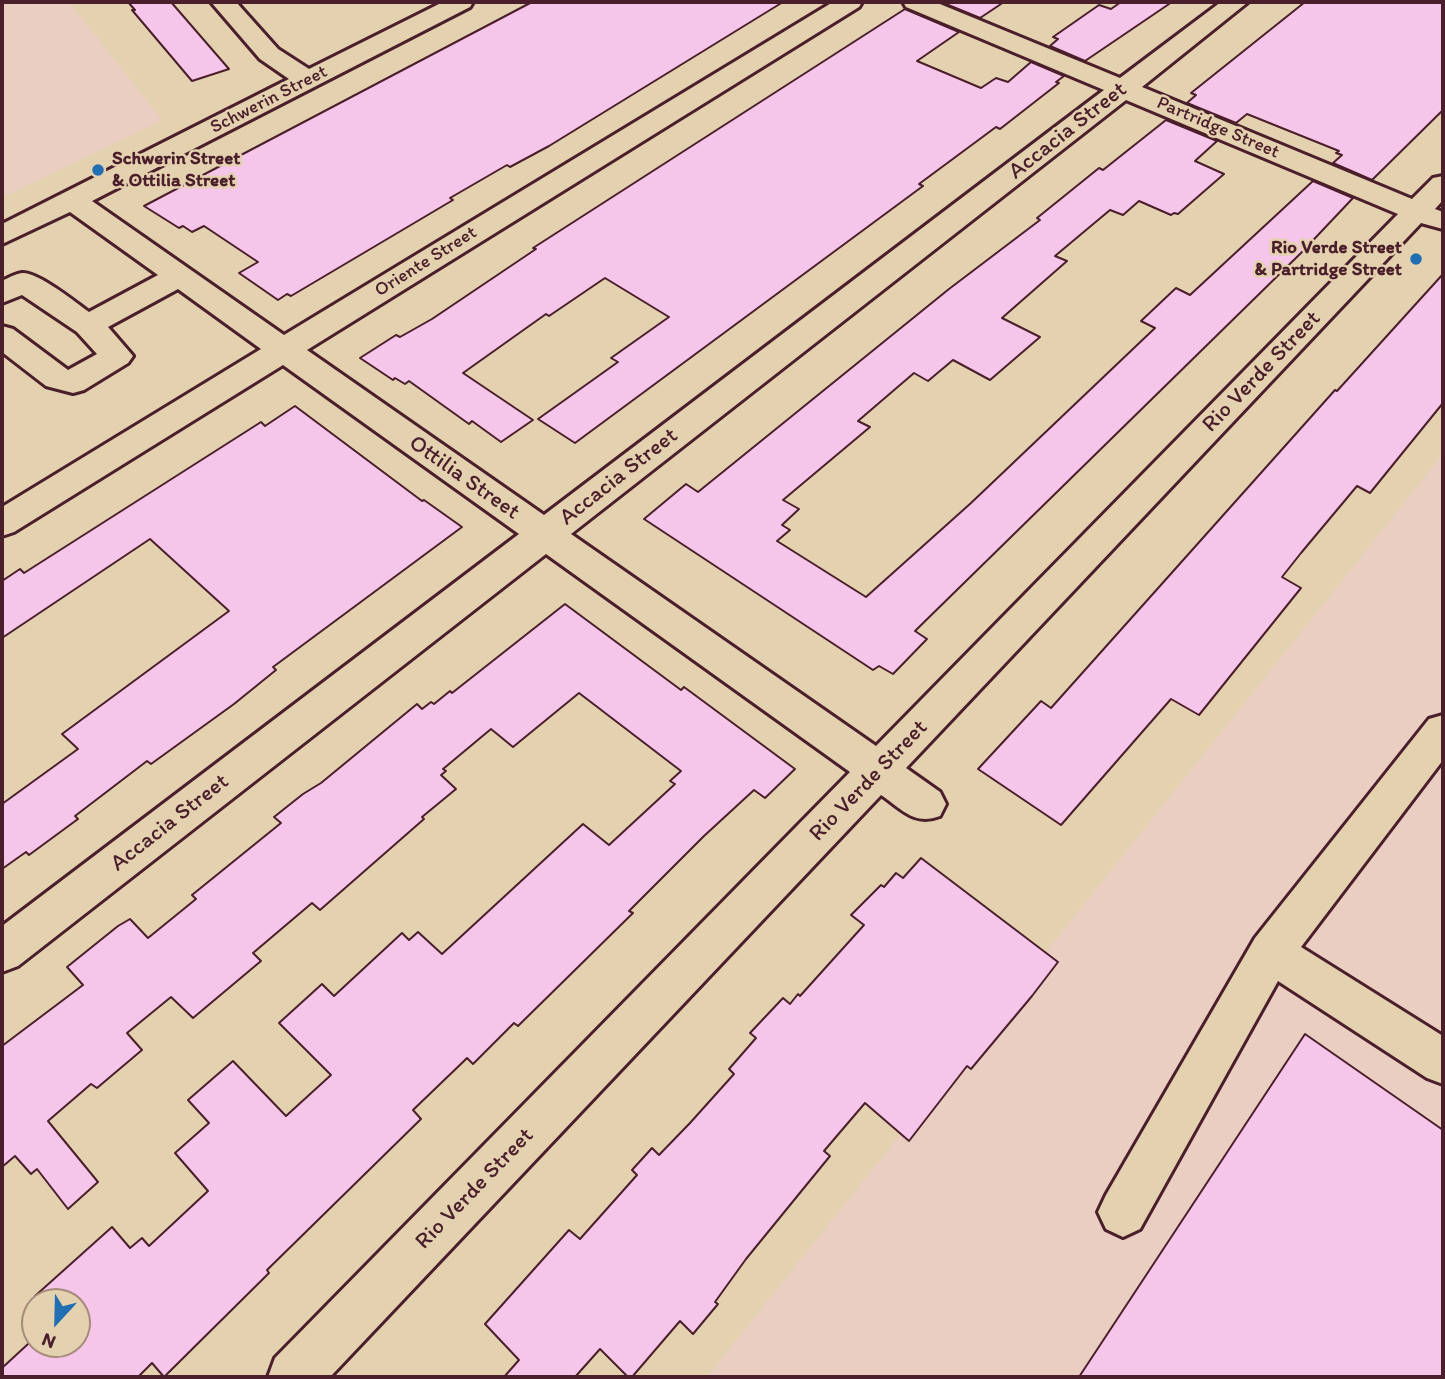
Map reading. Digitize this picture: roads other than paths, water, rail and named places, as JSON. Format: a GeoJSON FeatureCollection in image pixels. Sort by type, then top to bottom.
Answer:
{"type":"FeatureCollection","features":[{"type":"Feature","properties":{"kind":"street"},"geometry":{"type":"LineString","coordinates":[[223,2],[269,54],[308,80]]}},
{"type":"Feature","properties":{"kind":"street","name":"Schwerin Street"},"geometry":{"type":"LineString","coordinates":[[2,235],[461,2]]}},
{"type":"Feature","properties":{"kind":"street","name":"Oriente Street"},"geometry":{"type":"LineString","coordinates":[[2,523],[850,2]]}},
{"type":"Feature","properties":{"kind":"street","name":"Partridge Street"},"geometry":{"type":"LineString","coordinates":[[915,2],[1430,217]]}},
{"type":"Feature","properties":{"kind":"street","name":"Accacia Street"},"geometry":{"type":"LineString","coordinates":[[2,952],[1236,2]]}},
{"type":"Feature","properties":{"kind":"street","name":"Rio Verde Street"},"geometry":{"type":"LineString","coordinates":[[294,1377],[878,771],[1430,217],[1443,184]]}},
{"type":"Feature","properties":{"kind":"street","name":"Ottilia Street"},"geometry":{"type":"LineString","coordinates":[[72,200],[926,804]]}},
{"type":"Feature","properties":{"kind":"street"},"geometry":{"type":"LineString","coordinates":[[89,325],[180,276]]}},
{"type":"Feature","properties":{"kind":"street"},"geometry":{"type":"LineString","coordinates":[[2,293],[24,282],[89,325],[117,356],[73,382],[57,378],[2,336]]}},
{"type":"Feature","properties":{"kind":"street"},"geometry":{"type":"LineString","coordinates":[[1123,1212],[1271,951],[1443,731]]}},
{"type":"Feature","properties":{"kind":"street"},"geometry":{"type":"LineString","coordinates":[[1271,951],[1443,1062]]}},
{"type":"Feature","properties":{"kind":"place","name":"Schwerin Street & Ottilia Street"},"geometry":{"type":"Point","coordinates":[98,170]}},
{"type":"Feature","properties":{"kind":"place","name":"Rio Verde Street & Partridge Street"},"geometry":{"type":"Point","coordinates":[1416,259]}}]}
